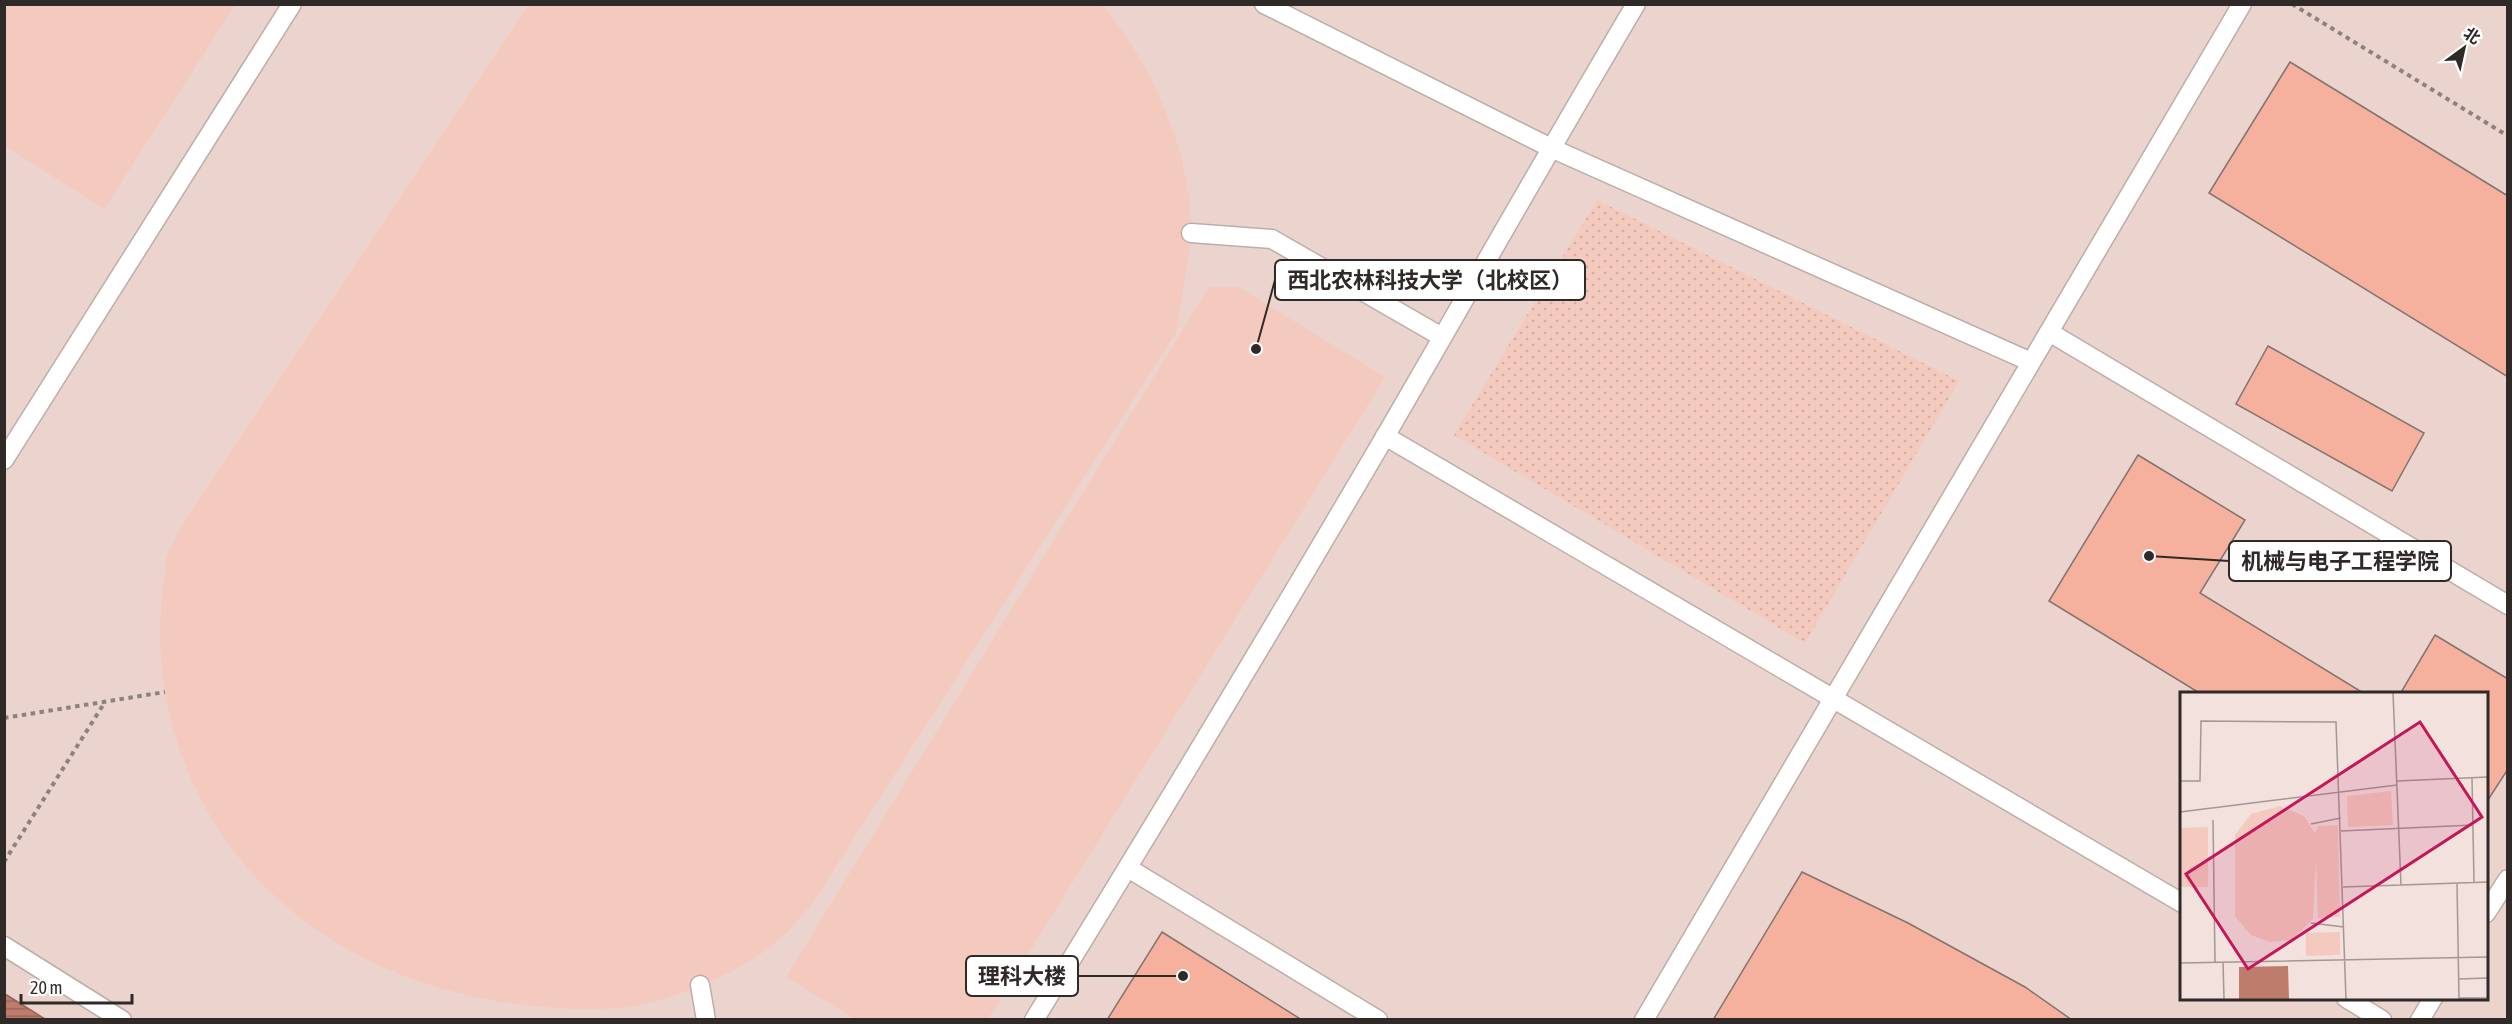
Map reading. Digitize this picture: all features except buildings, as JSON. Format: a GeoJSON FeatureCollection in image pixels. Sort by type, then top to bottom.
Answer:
{"type":"FeatureCollection","features":[{"type":"Feature","properties":{"kind":"lane"},"geometry":{"type":"LineString","coordinates":[[4,460],[292,4]]}},
{"type":"Feature","properties":{"kind":"lane"},"geometry":{"type":"LineString","coordinates":[[1264,4],[1551,148],[2031,362]]}},
{"type":"Feature","properties":{"kind":"lane"},"geometry":{"type":"LineString","coordinates":[[1034,1020],[1128,868],[1385,436],[1636,4]]}},
{"type":"Feature","properties":{"kind":"lane"},"geometry":{"type":"LineString","coordinates":[[1644,1020],[2242,4]]}},
{"type":"Feature","properties":{"kind":"lane"},"geometry":{"type":"LineString","coordinates":[[1191,233],[1272,239],[1442,337]]}},
{"type":"Feature","properties":{"kind":"lane"},"geometry":{"type":"LineString","coordinates":[[2049,332],[2508,605]]}},
{"type":"Feature","properties":{"kind":"lane"},"geometry":{"type":"LineString","coordinates":[[1385,436],[2180,902]]}},
{"type":"Feature","properties":{"kind":"lane"},"geometry":{"type":"LineString","coordinates":[[1128,868],[1378,1020]]}},
{"type":"Feature","properties":{"kind":"lane"},"geometry":{"type":"LineString","coordinates":[[2488,911],[2508,879]]}},
{"type":"Feature","properties":{"kind":"lane"},"geometry":{"type":"LineString","coordinates":[[4,946],[122,1020]]}},
{"type":"Feature","properties":{"kind":"lane"},"geometry":{"type":"LineString","coordinates":[[700,985],[706,1020]]}},
{"type":"Feature","properties":{"kind":"lane"},"geometry":{"type":"LineString","coordinates":[[2348,1000],[2382,1020]]}},
{"type":"Feature","properties":{"kind":"lane"},"geometry":{"type":"LineString","coordinates":[[2420,1020],[2432,1000]]}},
{"type":"Feature","properties":{"kind":"path"},"geometry":{"type":"LineString","coordinates":[[2292,4],[2508,136]]}},
{"type":"Feature","properties":{"kind":"path"},"geometry":{"type":"LineString","coordinates":[[4,718],[165,692]]}},
{"type":"Feature","properties":{"kind":"path"},"geometry":{"type":"LineString","coordinates":[[4,862],[105,702]]}},
{"type":"Feature","properties":{"kind":"shaded area"},"geometry":{"type":"Polygon","coordinates":[[[4,5],[235,5],[104,209],[5,146],[4,5]]]}},
{"type":"Feature","properties":{"kind":"shaded area"},"geometry":{"type":"Polygon","coordinates":[[[5,5],[2507,5],[2507,1019],[5,1020],[5,5]]]}},
{"type":"Feature","properties":{"kind":"shaded area"},"geometry":{"type":"Polygon","coordinates":[[[528,5],[1102,5],[1137,54],[1166,111],[1185,172],[1190,203],[1191,241],[1176,333],[812,904],[781,938],[749,962],[691,989],[633,1007],[554,1008],[478,998],[406,977],[340,945],[281,902],[232,849],[194,786],[169,712],[163,679],[160,629],[162,596],[166,560],[177,535],[528,5]]]}},
{"type":"Feature","properties":{"kind":"shaded area"},"geometry":{"type":"Polygon","coordinates":[[[1597,200],[1959,381],[1805,643],[1454,435],[1597,200]]]}},
{"type":"Feature","properties":{"kind":"shaded area"},"geometry":{"type":"Polygon","coordinates":[[[1209,287],[1238,287],[1385,377],[988,1019],[855,1019],[786,977],[1209,287]]]}},
{"type":"Feature","properties":{"kind":"shaded area"},"geometry":{"type":"Polygon","coordinates":[[[5,994],[45,1019],[5,1019],[5,994]]]}},
{"type":"Feature","properties":{"kind":"place","name":"西北农林科技大学（北校区）"},"geometry":{"type":"Point","coordinates":[1256,349]}},
{"type":"Feature","properties":{"kind":"place","name":"机械与电子工程学院"},"geometry":{"type":"Point","coordinates":[2149,556]}},
{"type":"Feature","properties":{"kind":"place","name":"理科大楼"},"geometry":{"type":"Point","coordinates":[1183,976]}}]}
